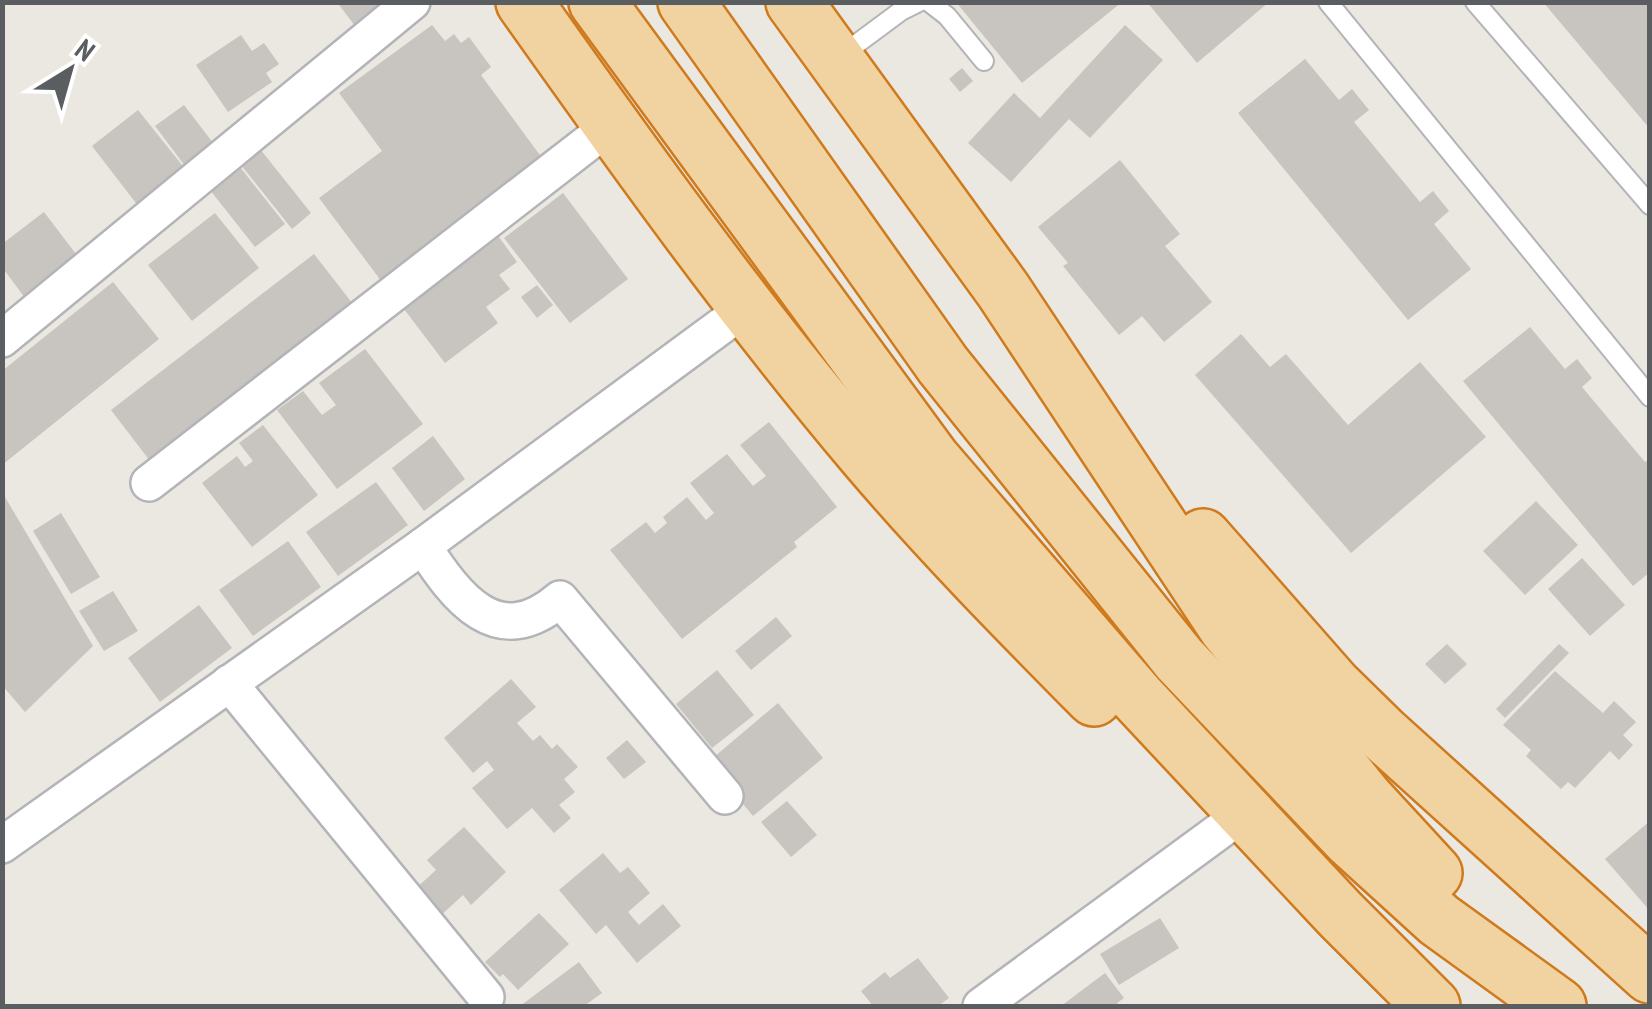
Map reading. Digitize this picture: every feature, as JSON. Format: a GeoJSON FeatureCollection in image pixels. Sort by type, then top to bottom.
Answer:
{"type":"FeatureCollection","features":[{"type":"Feature","properties":{"kind":"highway"},"geometry":{"type":"LineString","coordinates":[[524,2],[747,307],[866,456],[980,583],[1141,745],[1229,824],[1340,914]]}},
{"type":"Feature","properties":{"kind":"highway"},"geometry":{"type":"LineString","coordinates":[[597,2],[932,459],[1137,697],[1340,914],[1432,1006]]}},
{"type":"Feature","properties":{"kind":"highway"},"geometry":{"type":"LineString","coordinates":[[686,2],[943,366],[1179,659],[1351,840],[1439,920],[1555,1004]]}},
{"type":"Feature","properties":{"kind":"highway"},"geometry":{"type":"LineString","coordinates":[[794,2],[1003,290],[1227,628],[1365,798],[1555,1004]]}},
{"type":"Feature","properties":{"kind":"highway"},"geometry":{"type":"LineString","coordinates":[[1003,290],[1241,583],[1334,686],[1650,974]]}},
{"type":"Feature","properties":{"kind":"street"},"geometry":{"type":"LineString","coordinates":[[2,339],[412,2]]}},
{"type":"Feature","properties":{"kind":"street"},"geometry":{"type":"LineString","coordinates":[[148,483],[611,125]]}},
{"type":"Feature","properties":{"kind":"street"},"geometry":{"type":"LineString","coordinates":[[2,845],[423,546],[747,307]]}},
{"type":"Feature","properties":{"kind":"street"},"geometry":{"type":"LineString","coordinates":[[423,546],[453,591],[482,614],[520,620],[541,614],[560,599],[725,796]]}},
{"type":"Feature","properties":{"kind":"street"},"geometry":{"type":"LineString","coordinates":[[229,683],[486,997]]}},
{"type":"Feature","properties":{"kind":"street"},"geometry":{"type":"LineString","coordinates":[[996,1002],[1229,824]]}},
{"type":"Feature","properties":{"kind":"lane"},"geometry":{"type":"LineString","coordinates":[[834,60],[919,2]]}},
{"type":"Feature","properties":{"kind":"lane"},"geometry":{"type":"LineString","coordinates":[[929,2],[948,16],[984,61]]}},
{"type":"Feature","properties":{"kind":"lane"},"geometry":{"type":"LineString","coordinates":[[1328,2],[1650,397]]}},
{"type":"Feature","properties":{"kind":"lane"},"geometry":{"type":"LineString","coordinates":[[1475,2],[1650,205]]}},
{"type":"Feature","properties":{"kind":"building"},"geometry":{"type":"Polygon","coordinates":[[[337,2],[385,2],[355,26],[337,2]]]}},
{"type":"Feature","properties":{"kind":"building"},"geometry":{"type":"Polygon","coordinates":[[[956,2],[1122,2],[1022,83],[956,2]]]}},
{"type":"Feature","properties":{"kind":"building"},"geometry":{"type":"Polygon","coordinates":[[[1147,2],[1269,2],[1197,63],[1147,2]]]}},
{"type":"Feature","properties":{"kind":"building"},"geometry":{"type":"Polygon","coordinates":[[[1543,2],[1650,2],[1650,129],[1543,2]]]}},
{"type":"Feature","properties":{"kind":"building"},"geometry":{"type":"Polygon","coordinates":[[[432,25],[445,41],[454,34],[461,43],[469,37],[491,67],[481,75],[545,162],[382,282],[319,198],[382,151],[339,93],[432,25]]]}},
{"type":"Feature","properties":{"kind":"building"},"geometry":{"type":"Polygon","coordinates":[[[1125,25],[1163,60],[1090,138],[1069,119],[1011,182],[968,143],[1014,93],[1040,118],[1125,25]]]}},
{"type":"Feature","properties":{"kind":"building"},"geometry":{"type":"Polygon","coordinates":[[[241,35],[252,51],[264,43],[279,64],[266,73],[272,82],[228,112],[196,65],[241,35]]]}},
{"type":"Feature","properties":{"kind":"building"},"geometry":{"type":"Polygon","coordinates":[[[1305,59],[1339,100],[1352,89],[1369,110],[1354,122],[1420,202],[1433,191],[1449,211],[1434,224],[1471,269],[1408,320],[1238,113],[1305,59]]]}},
{"type":"Feature","properties":{"kind":"building"},"geometry":{"type":"Polygon","coordinates":[[[962,68],[973,81],[960,92],[949,79],[962,68]]]}},
{"type":"Feature","properties":{"kind":"building"},"geometry":{"type":"Polygon","coordinates":[[[184,105],[217,148],[188,170],[155,126],[184,105]]]}},
{"type":"Feature","properties":{"kind":"building"},"geometry":{"type":"Polygon","coordinates":[[[138,110],[186,170],[139,207],[92,146],[138,110]]]}},
{"type":"Feature","properties":{"kind":"building"},"geometry":{"type":"Polygon","coordinates":[[[260,149],[311,213],[292,229],[241,165],[260,149]]]}},
{"type":"Feature","properties":{"kind":"building"},"geometry":{"type":"Polygon","coordinates":[[[1120,160],[1180,234],[1165,246],[1212,302],[1164,342],[1142,316],[1119,335],[1063,266],[1068,263],[1038,227],[1120,160]]]}},
{"type":"Feature","properties":{"kind":"building"},"geometry":{"type":"Polygon","coordinates":[[[240,167],[285,224],[255,247],[210,190],[240,167]]]}},
{"type":"Feature","properties":{"kind":"building"},"geometry":{"type":"Polygon","coordinates":[[[563,193],[628,279],[570,323],[504,238],[563,193]]]}},
{"type":"Feature","properties":{"kind":"building"},"geometry":{"type":"Polygon","coordinates":[[[44,212],[79,258],[25,298],[2,267],[2,244],[44,212]]]}},
{"type":"Feature","properties":{"kind":"building"},"geometry":{"type":"Polygon","coordinates":[[[215,213],[259,268],[192,321],[148,265],[215,213]]]}},
{"type":"Feature","properties":{"kind":"building"},"geometry":{"type":"Polygon","coordinates":[[[499,237],[517,262],[499,275],[510,289],[486,307],[498,323],[445,363],[404,309],[499,237]]]}},
{"type":"Feature","properties":{"kind":"building"},"geometry":{"type":"Polygon","coordinates":[[[314,254],[353,304],[150,461],[111,410],[314,254]]]}},
{"type":"Feature","properties":{"kind":"building"},"geometry":{"type":"Polygon","coordinates":[[[113,282],[159,339],[2,465],[2,371],[113,282]]]}},
{"type":"Feature","properties":{"kind":"building"},"geometry":{"type":"Polygon","coordinates":[[[537,285],[553,305],[537,318],[521,297],[537,285]]]}},
{"type":"Feature","properties":{"kind":"building"},"geometry":{"type":"Polygon","coordinates":[[[1530,327],[1565,369],[1577,359],[1592,378],[1582,387],[1645,462],[1650,459],[1650,572],[1633,586],[1463,381],[1530,327]]]}},
{"type":"Feature","properties":{"kind":"building"},"geometry":{"type":"Polygon","coordinates":[[[1241,334],[1270,367],[1286,354],[1348,425],[1420,362],[1486,437],[1351,553],[1195,375],[1241,334]]]}},
{"type":"Feature","properties":{"kind":"building"},"geometry":{"type":"Polygon","coordinates":[[[365,349],[423,424],[337,489],[277,410],[303,391],[322,415],[336,405],[319,383],[365,349]]]}},
{"type":"Feature","properties":{"kind":"building"},"geometry":{"type":"Polygon","coordinates":[[[769,422],[837,507],[794,542],[797,547],[682,639],[610,550],[646,522],[655,533],[667,523],[663,517],[687,497],[706,520],[714,513],[690,483],[727,454],[753,486],[766,476],[740,445],[769,422]]]}},
{"type":"Feature","properties":{"kind":"building"},"geometry":{"type":"Polygon","coordinates":[[[263,425],[318,495],[252,547],[202,483],[237,456],[245,467],[253,461],[239,443],[263,425]]]}},
{"type":"Feature","properties":{"kind":"building"},"geometry":{"type":"Polygon","coordinates":[[[433,436],[465,479],[424,511],[392,468],[433,436]]]}},
{"type":"Feature","properties":{"kind":"building"},"geometry":{"type":"Polygon","coordinates":[[[376,482],[408,525],[338,576],[306,532],[376,482]]]}},
{"type":"Feature","properties":{"kind":"building"},"geometry":{"type":"Polygon","coordinates":[[[2,492],[93,646],[25,712],[2,685],[2,492]]]}},
{"type":"Feature","properties":{"kind":"building"},"geometry":{"type":"Polygon","coordinates":[[[1536,501],[1578,545],[1525,595],[1483,551],[1536,501]]]}},
{"type":"Feature","properties":{"kind":"building"},"geometry":{"type":"Polygon","coordinates":[[[61,513],[100,577],[71,594],[33,531],[61,513]]]}},
{"type":"Feature","properties":{"kind":"building"},"geometry":{"type":"Polygon","coordinates":[[[288,541],[321,587],[253,636],[219,590],[288,541]]]}},
{"type":"Feature","properties":{"kind":"building"},"geometry":{"type":"Polygon","coordinates":[[[1582,558],[1625,605],[1590,636],[1548,589],[1582,558]]]}},
{"type":"Feature","properties":{"kind":"building"},"geometry":{"type":"Polygon","coordinates":[[[113,591],[138,631],[104,651],[79,611],[113,591]]]}},
{"type":"Feature","properties":{"kind":"building"},"geometry":{"type":"Polygon","coordinates":[[[199,605],[232,648],[160,702],[128,658],[199,605]]]}},
{"type":"Feature","properties":{"kind":"building"},"geometry":{"type":"Polygon","coordinates":[[[776,617],[792,636],[751,670],[735,651],[776,617]]]}},
{"type":"Feature","properties":{"kind":"building"},"geometry":{"type":"Polygon","coordinates":[[[1447,644],[1467,664],[1445,684],[1425,664],[1447,644]]]}},
{"type":"Feature","properties":{"kind":"building"},"geometry":{"type":"Polygon","coordinates":[[[1559,644],[1569,653],[1505,718],[1496,709],[1559,644]]]}},
{"type":"Feature","properties":{"kind":"building"},"geometry":{"type":"Polygon","coordinates":[[[717,670],[754,715],[712,748],[676,704],[717,670]]]}},
{"type":"Feature","properties":{"kind":"building"},"geometry":{"type":"Polygon","coordinates":[[[1555,671],[1603,713],[1614,701],[1636,722],[1623,735],[1633,745],[1619,760],[1610,751],[1575,788],[1568,782],[1561,789],[1526,756],[1531,750],[1503,725],[1555,671]]]}},
{"type":"Feature","properties":{"kind":"building"},"geometry":{"type":"Polygon","coordinates":[[[511,679],[536,707],[517,723],[533,741],[540,735],[552,749],[557,744],[578,767],[564,779],[575,792],[559,805],[571,818],[554,833],[532,808],[507,829],[472,788],[494,770],[487,761],[473,773],[444,738],[511,679]]]}},
{"type":"Feature","properties":{"kind":"building"},"geometry":{"type":"Polygon","coordinates":[[[778,703],[823,758],[753,816],[708,762],[778,703]]]}},
{"type":"Feature","properties":{"kind":"building"},"geometry":{"type":"Polygon","coordinates":[[[627,740],[646,762],[624,779],[606,758],[627,740]]]}},
{"type":"Feature","properties":{"kind":"building"},"geometry":{"type":"Polygon","coordinates":[[[787,801],[817,835],[791,857],[761,822],[787,801]]]}},
{"type":"Feature","properties":{"kind":"building"},"geometry":{"type":"Polygon","coordinates":[[[1650,821],[1650,911],[1605,859],[1650,821]]]}},
{"type":"Feature","properties":{"kind":"building"},"geometry":{"type":"Polygon","coordinates":[[[464,827],[506,872],[471,905],[463,895],[438,918],[413,891],[436,870],[427,860],[464,827]]]}},
{"type":"Feature","properties":{"kind":"building"},"geometry":{"type":"Polygon","coordinates":[[[603,853],[620,873],[628,867],[650,893],[628,912],[639,925],[663,904],[681,926],[637,963],[606,925],[596,934],[559,890],[603,853]]]}},
{"type":"Feature","properties":{"kind":"building"},"geometry":{"type":"Polygon","coordinates":[[[539,913],[569,944],[518,990],[485,962],[539,913]]]}},
{"type":"Feature","properties":{"kind":"building"},"geometry":{"type":"Polygon","coordinates":[[[1160,918],[1179,948],[1119,985],[1100,954],[1160,918]]]}},
{"type":"Feature","properties":{"kind":"building"},"geometry":{"type":"Polygon","coordinates":[[[918,958],[949,998],[938,1006],[873,1006],[861,991],[885,972],[890,978],[918,958]]]}},
{"type":"Feature","properties":{"kind":"building"},"geometry":{"type":"Polygon","coordinates":[[[579,962],[602,993],[584,1006],[520,1006],[579,962]]]}},
{"type":"Feature","properties":{"kind":"building"},"geometry":{"type":"Polygon","coordinates":[[[1105,973],[1124,998],[1117,1003],[1120,1006],[1061,1006],[1105,973]]]}}]}
